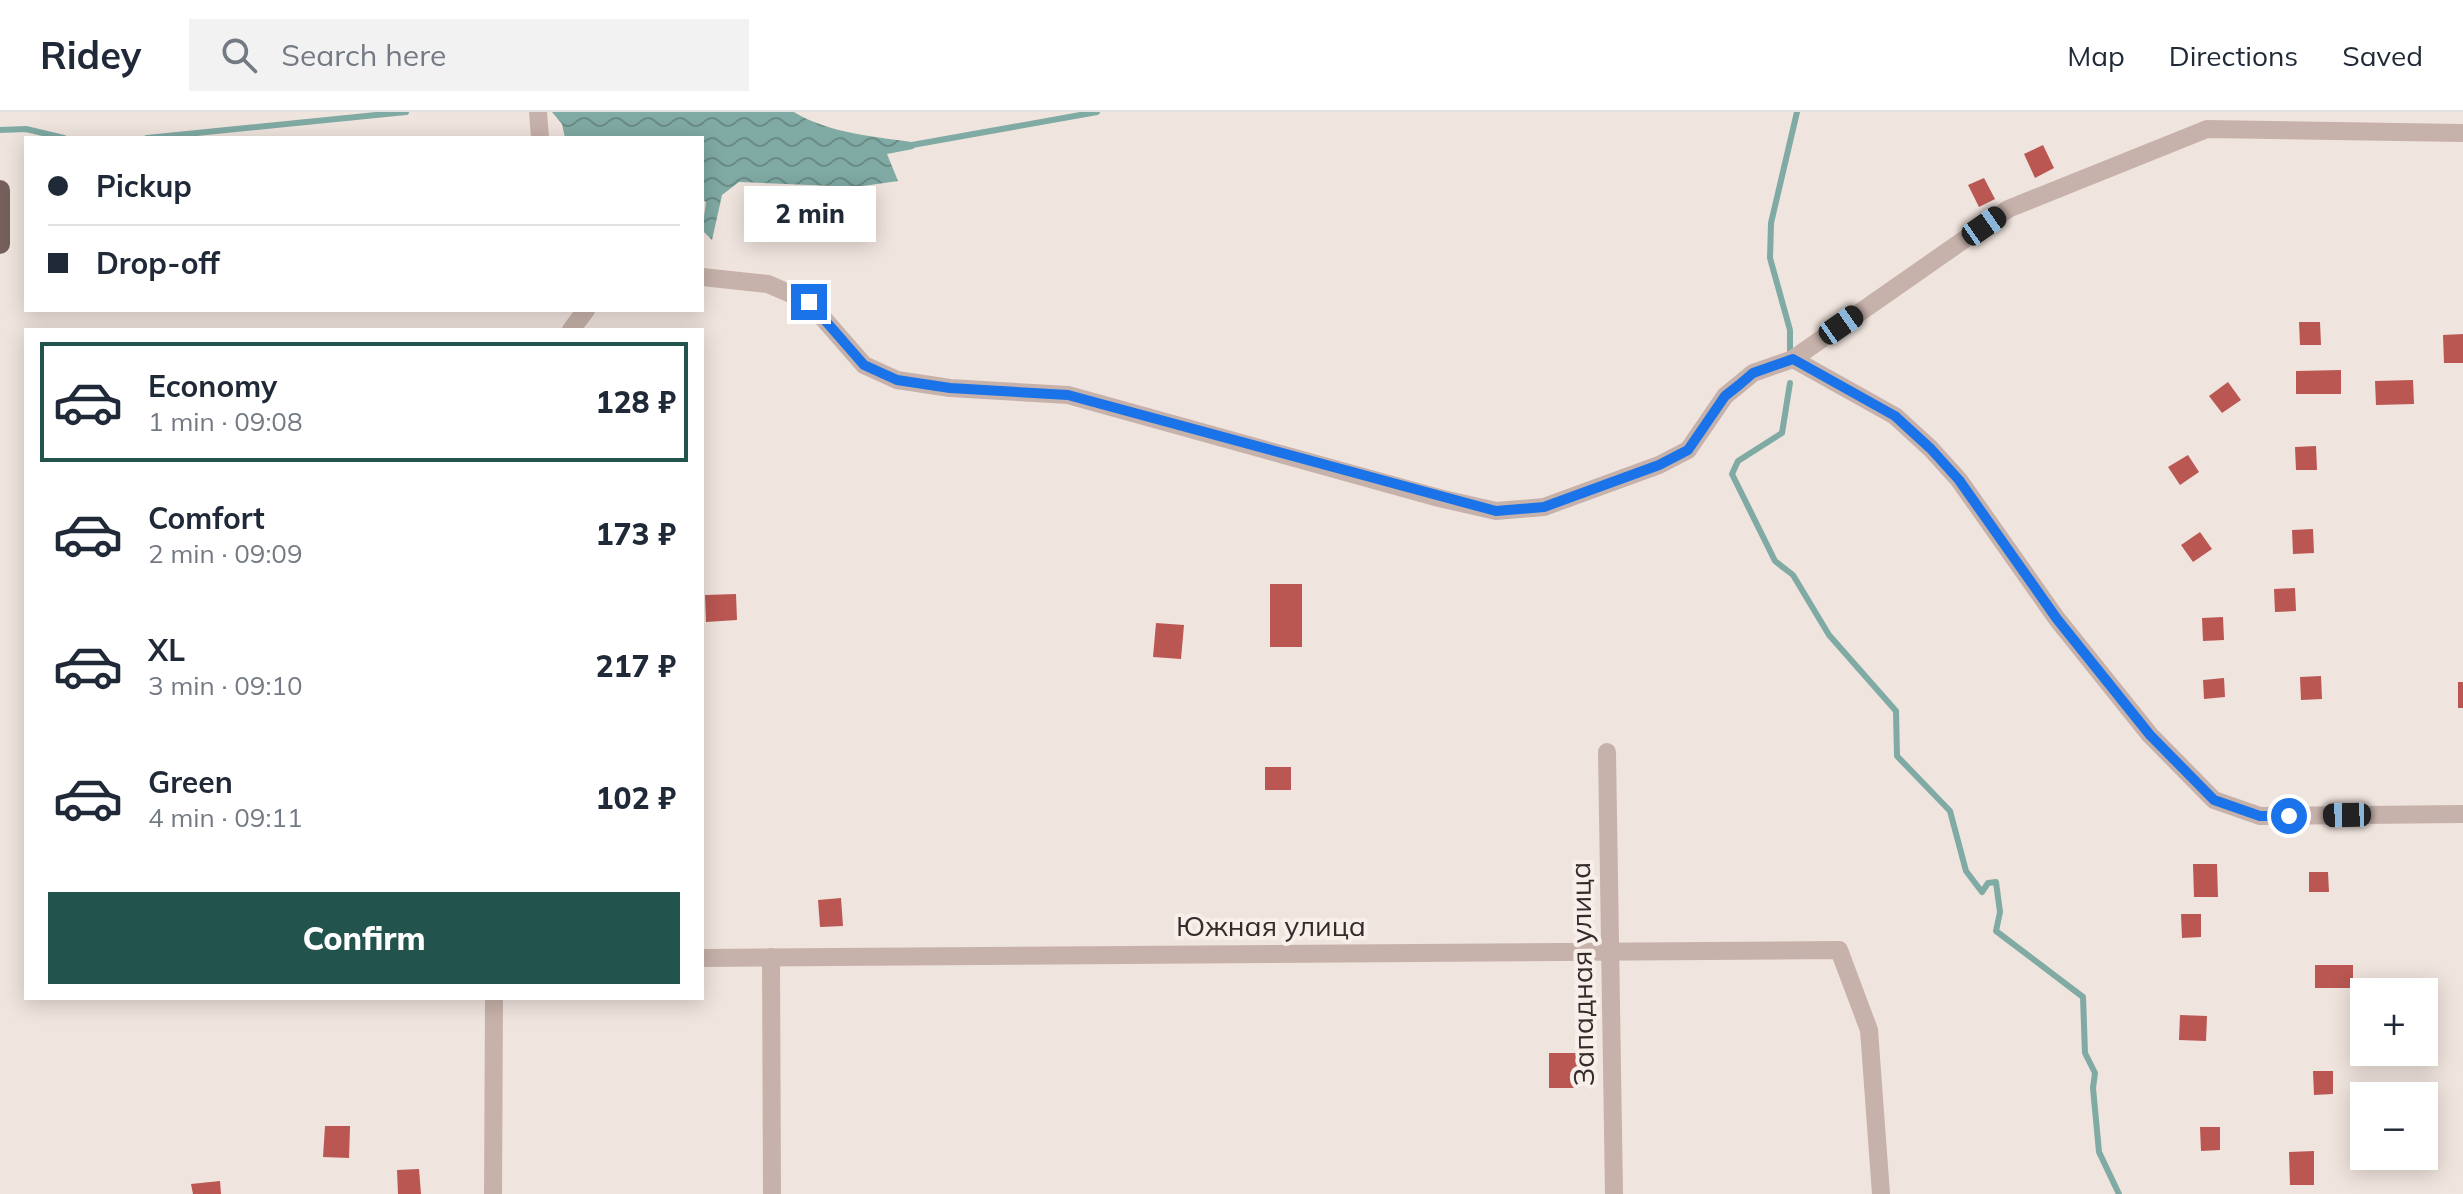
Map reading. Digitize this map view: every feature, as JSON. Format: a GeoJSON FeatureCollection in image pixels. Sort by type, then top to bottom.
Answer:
{"type":"FeatureCollection","features":[{"type":"Feature","properties":{"kind":"main road"},"geometry":{"type":"LineString","coordinates":[[0,190],[0,244]]}},
{"type":"Feature","properties":{"kind":"street"},"geometry":{"type":"LineString","coordinates":[[538,112],[540,136]]}},
{"type":"Feature","properties":{"kind":"street"},"geometry":{"type":"LineString","coordinates":[[704,277],[768,284],[809,302],[864,365],[897,380],[950,388],[1068,395],[1496,511],[1544,507],[1659,465],[1688,450],[1707,418],[1734,388],[1753,373],[1793,359],[2008,209],[2207,129],[2463,133]]}},
{"type":"Feature","properties":{"kind":"street"},"geometry":{"type":"LineString","coordinates":[[1793,359],[1895,416],[1931,449],[1959,480],[2057,619],[2150,735],[2214,800],[2260,816],[2463,814]]}},
{"type":"Feature","properties":{"kind":"street","name":"Западная улица"},"geometry":{"type":"LineString","coordinates":[[1607,752],[1614,1194]]}},
{"type":"Feature","properties":{"kind":"street","name":"Южная улица"},"geometry":{"type":"LineString","coordinates":[[704,958],[1839,950],[1869,1030],[1881,1194]]}},
{"type":"Feature","properties":{"kind":"street"},"geometry":{"type":"LineString","coordinates":[[771,957],[772,1194]]}},
{"type":"Feature","properties":{"kind":"street"},"geometry":{"type":"LineString","coordinates":[[493,1194],[494,1000]]}},
{"type":"Feature","properties":{"kind":"water"},"geometry":{"type":"Polygon","coordinates":[[[552,112],[794,112],[839,130],[919,143],[913,149],[887,154],[898,181],[856,187],[739,182],[722,195],[712,240],[704,232],[704,136],[565,136],[562,124],[552,112]]]}},
{"type":"Feature","properties":{"kind":"building"},"geometry":{"type":"Polygon","coordinates":[[[2043,145],[2054,168],[2035,178],[2024,154],[2043,145]]]}},
{"type":"Feature","properties":{"kind":"building"},"geometry":{"type":"Polygon","coordinates":[[[1984,178],[1995,199],[1979,207],[1968,185],[1984,178]]]}},
{"type":"Feature","properties":{"kind":"building"},"geometry":{"type":"Polygon","coordinates":[[[2299,322],[2320,322],[2321,345],[2300,345],[2299,322]]]}},
{"type":"Feature","properties":{"kind":"building"},"geometry":{"type":"Polygon","coordinates":[[[2463,334],[2463,363],[2444,363],[2443,335],[2463,334]]]}},
{"type":"Feature","properties":{"kind":"building"},"geometry":{"type":"Polygon","coordinates":[[[2341,370],[2341,394],[2296,394],[2296,371],[2341,370]]]}},
{"type":"Feature","properties":{"kind":"building"},"geometry":{"type":"Polygon","coordinates":[[[2413,380],[2414,404],[2376,405],[2375,381],[2413,380]]]}},
{"type":"Feature","properties":{"kind":"building"},"geometry":{"type":"Polygon","coordinates":[[[2228,382],[2241,400],[2222,413],[2209,396],[2228,382]]]}},
{"type":"Feature","properties":{"kind":"building"},"geometry":{"type":"Polygon","coordinates":[[[2316,446],[2317,470],[2296,470],[2295,447],[2316,446]]]}},
{"type":"Feature","properties":{"kind":"building"},"geometry":{"type":"Polygon","coordinates":[[[2188,455],[2199,472],[2180,485],[2168,467],[2188,455]]]}},
{"type":"Feature","properties":{"kind":"building"},"geometry":{"type":"Polygon","coordinates":[[[2313,529],[2314,553],[2293,554],[2292,530],[2313,529]]]}},
{"type":"Feature","properties":{"kind":"building"},"geometry":{"type":"Polygon","coordinates":[[[2200,532],[2212,549],[2193,562],[2181,545],[2200,532]]]}},
{"type":"Feature","properties":{"kind":"building"},"geometry":{"type":"Polygon","coordinates":[[[1270,584],[1302,584],[1302,647],[1270,647],[1270,584]]]}},
{"type":"Feature","properties":{"kind":"building"},"geometry":{"type":"Polygon","coordinates":[[[2295,588],[2296,611],[2275,612],[2274,589],[2295,588]]]}},
{"type":"Feature","properties":{"kind":"building"},"geometry":{"type":"Polygon","coordinates":[[[736,594],[737,620],[706,622],[705,595],[736,594]]]}},
{"type":"Feature","properties":{"kind":"building"},"geometry":{"type":"Polygon","coordinates":[[[2223,617],[2224,640],[2203,641],[2202,618],[2223,617]]]}},
{"type":"Feature","properties":{"kind":"building"},"geometry":{"type":"Polygon","coordinates":[[[1156,623],[1184,625],[1181,659],[1153,657],[1156,623]]]}},
{"type":"Feature","properties":{"kind":"building"},"geometry":{"type":"Polygon","coordinates":[[[2321,676],[2322,699],[2301,700],[2300,677],[2321,676]]]}},
{"type":"Feature","properties":{"kind":"building"},"geometry":{"type":"Polygon","coordinates":[[[2224,678],[2225,697],[2204,699],[2203,680],[2224,678]]]}},
{"type":"Feature","properties":{"kind":"building"},"geometry":{"type":"Polygon","coordinates":[[[2458,682],[2463,682],[2463,708],[2458,708],[2458,682]]]}},
{"type":"Feature","properties":{"kind":"building"},"geometry":{"type":"Polygon","coordinates":[[[1265,767],[1291,767],[1291,790],[1265,790],[1265,767]]]}},
{"type":"Feature","properties":{"kind":"building"},"geometry":{"type":"Polygon","coordinates":[[[2193,864],[2217,864],[2218,897],[2194,897],[2193,864]]]}},
{"type":"Feature","properties":{"kind":"building"},"geometry":{"type":"Polygon","coordinates":[[[2309,872],[2328,872],[2329,892],[2309,892],[2309,872]]]}},
{"type":"Feature","properties":{"kind":"building"},"geometry":{"type":"Polygon","coordinates":[[[841,898],[843,926],[820,927],[818,900],[841,898]]]}},
{"type":"Feature","properties":{"kind":"building"},"geometry":{"type":"Polygon","coordinates":[[[2181,914],[2201,914],[2201,937],[2182,938],[2181,914]]]}},
{"type":"Feature","properties":{"kind":"building"},"geometry":{"type":"Polygon","coordinates":[[[2315,965],[2353,965],[2350,988],[2315,988],[2315,965]]]}},
{"type":"Feature","properties":{"kind":"building"},"geometry":{"type":"Polygon","coordinates":[[[2180,1015],[2207,1016],[2206,1041],[2179,1040],[2180,1015]]]}},
{"type":"Feature","properties":{"kind":"building"},"geometry":{"type":"Polygon","coordinates":[[[1549,1053],[1580,1053],[1580,1088],[1549,1088],[1549,1053]]]}},
{"type":"Feature","properties":{"kind":"building"},"geometry":{"type":"Polygon","coordinates":[[[2313,1071],[2333,1071],[2333,1094],[2314,1095],[2313,1071]]]}},
{"type":"Feature","properties":{"kind":"building"},"geometry":{"type":"Polygon","coordinates":[[[325,1126],[350,1126],[349,1158],[323,1157],[325,1126]]]}},
{"type":"Feature","properties":{"kind":"building"},"geometry":{"type":"Polygon","coordinates":[[[2200,1127],[2220,1127],[2220,1150],[2201,1151],[2200,1127]]]}},
{"type":"Feature","properties":{"kind":"building"},"geometry":{"type":"Polygon","coordinates":[[[2314,1151],[2314,1185],[2290,1185],[2289,1152],[2314,1151]]]}},
{"type":"Feature","properties":{"kind":"building"},"geometry":{"type":"Polygon","coordinates":[[[419,1169],[421,1194],[398,1194],[397,1170],[419,1169]]]}},
{"type":"Feature","properties":{"kind":"building"},"geometry":{"type":"Polygon","coordinates":[[[220,1181],[221,1194],[193,1194],[191,1184],[220,1181]]]}},
{"type":"Feature","properties":{"kind":"waterway"},"geometry":{"type":"LineString","coordinates":[[167,136],[406,112]]}},
{"type":"Feature","properties":{"kind":"waterway"},"geometry":{"type":"LineString","coordinates":[[912,145],[1097,112]]}},
{"type":"Feature","properties":{"kind":"waterway"},"geometry":{"type":"LineString","coordinates":[[1790,351],[1790,330],[1770,258],[1771,223],[1797,112]]}},
{"type":"Feature","properties":{"kind":"waterway"},"geometry":{"type":"LineString","coordinates":[[0,130],[26,129],[56,136]]}},
{"type":"Feature","properties":{"kind":"waterway"},"geometry":{"type":"LineString","coordinates":[[1790,383],[1782,433],[1738,461],[1732,474],[1775,561],[1793,575],[1829,635],[1896,711],[1897,756],[1950,811],[1966,871],[1982,892],[1988,883],[1996,882],[2000,912],[1996,931],[2083,997],[2085,1053],[2095,1073],[2093,1088],[2099,1152],[2119,1194]]}},
{"type":"Feature","properties":{"kind":"route"},"geometry":{"type":"LineString","coordinates":[[809,302],[864,365],[897,380],[950,388],[1068,395],[1496,511],[1544,507],[1659,465],[1688,450],[1707,418],[1725,396],[1753,373],[1793,359],[1895,416],[1931,449],[1959,480],[2057,619],[2150,735],[2214,800],[2260,816],[2289,816]]}}]}
